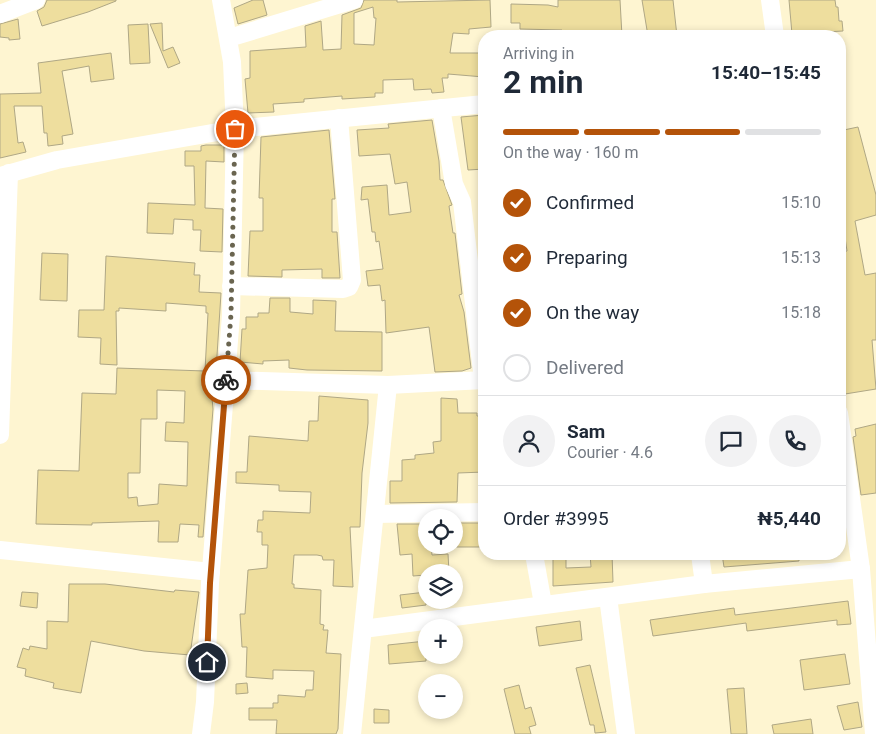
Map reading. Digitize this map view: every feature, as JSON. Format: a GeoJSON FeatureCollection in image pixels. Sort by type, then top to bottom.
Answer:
{"type":"FeatureCollection","features":[{"type":"Feature","properties":{"kind":"street"},"geometry":{"type":"LineString","coordinates":[[201,734],[205,702],[211,572],[232,286],[235,129],[227,32],[221,0]]}},
{"type":"Feature","properties":{"kind":"street"},"geometry":{"type":"LineString","coordinates":[[227,32],[354,0]]}},
{"type":"Feature","properties":{"kind":"street"},"geometry":{"type":"LineString","coordinates":[[770,0],[774,30]]}},
{"type":"Feature","properties":{"kind":"street"},"geometry":{"type":"LineString","coordinates":[[0,14],[28,2]]}},
{"type":"Feature","properties":{"kind":"street"},"geometry":{"type":"LineString","coordinates":[[0,435],[5,174],[57,160],[235,129],[478,105]]}},
{"type":"Feature","properties":{"kind":"street"},"geometry":{"type":"LineString","coordinates":[[441,108],[454,184],[462,202],[478,338]]}},
{"type":"Feature","properties":{"kind":"street"},"geometry":{"type":"LineString","coordinates":[[232,286],[343,289],[349,287],[352,280],[339,118]]}},
{"type":"Feature","properties":{"kind":"street"},"geometry":{"type":"LineString","coordinates":[[226,380],[388,385],[478,380]]}},
{"type":"Feature","properties":{"kind":"street"},"geometry":{"type":"LineString","coordinates":[[352,734],[388,385]]}},
{"type":"Feature","properties":{"kind":"street"},"geometry":{"type":"LineString","coordinates":[[846,463],[861,569],[874,734]]}},
{"type":"Feature","properties":{"kind":"street"},"geometry":{"type":"LineString","coordinates":[[375,514],[478,512]]}},
{"type":"Feature","properties":{"kind":"street"},"geometry":{"type":"LineString","coordinates":[[0,550],[211,572]]}},
{"type":"Feature","properties":{"kind":"street"},"geometry":{"type":"LineString","coordinates":[[535,560],[544,604]]}},
{"type":"Feature","properties":{"kind":"street"},"geometry":{"type":"LineString","coordinates":[[701,560],[704,584]]}},
{"type":"Feature","properties":{"kind":"street"},"geometry":{"type":"LineString","coordinates":[[363,629],[704,584],[861,569]]}},
{"type":"Feature","properties":{"kind":"street"},"geometry":{"type":"LineString","coordinates":[[608,597],[626,734]]}},
{"type":"Feature","properties":{"kind":"building"},"geometry":{"type":"Polygon","coordinates":[[[47,0],[116,1],[42,26],[37,11],[44,7],[47,0]]]}},
{"type":"Feature","properties":{"kind":"building"},"geometry":{"type":"Polygon","coordinates":[[[253,0],[263,0],[267,15],[238,24],[234,8],[253,0]]]}},
{"type":"Feature","properties":{"kind":"building"},"geometry":{"type":"Polygon","coordinates":[[[364,0],[397,0],[397,2],[490,0],[491,27],[469,29],[469,34],[453,33],[450,53],[478,53],[478,76],[448,74],[448,78],[442,78],[444,92],[432,93],[431,89],[414,90],[413,79],[383,80],[383,93],[375,93],[375,97],[342,99],[342,96],[304,99],[304,102],[273,104],[274,112],[248,113],[245,79],[250,78],[250,51],[306,47],[305,26],[321,21],[323,50],[341,49],[342,15],[361,8],[364,0]],[[373,7],[354,13],[354,44],[374,45],[376,18],[374,18],[373,7]]]}},
{"type":"Feature","properties":{"kind":"building"},"geometry":{"type":"Polygon","coordinates":[[[558,0],[620,0],[622,30],[520,29],[520,23],[511,23],[511,4],[558,7],[558,0]]]}},
{"type":"Feature","properties":{"kind":"building"},"geometry":{"type":"Polygon","coordinates":[[[642,0],[673,0],[676,30],[647,30],[642,0]]]}},
{"type":"Feature","properties":{"kind":"building"},"geometry":{"type":"Polygon","coordinates":[[[789,0],[835,0],[843,30],[792,30],[789,0]]]}},
{"type":"Feature","properties":{"kind":"building"},"geometry":{"type":"Polygon","coordinates":[[[18,19],[20,39],[9,40],[9,38],[0,37],[0,24],[18,19]]]}},
{"type":"Feature","properties":{"kind":"building"},"geometry":{"type":"Polygon","coordinates":[[[162,23],[163,51],[173,47],[180,63],[168,68],[150,24],[162,23]]]}},
{"type":"Feature","properties":{"kind":"building"},"geometry":{"type":"Polygon","coordinates":[[[148,24],[150,63],[130,64],[128,25],[148,24]]]}},
{"type":"Feature","properties":{"kind":"building"},"geometry":{"type":"Polygon","coordinates":[[[111,53],[114,79],[91,82],[89,66],[62,71],[73,134],[62,136],[63,144],[48,146],[47,133],[44,133],[42,106],[14,106],[18,143],[23,142],[26,152],[0,158],[0,94],[41,93],[38,63],[111,53]]]}},
{"type":"Feature","properties":{"kind":"building"},"geometry":{"type":"Polygon","coordinates":[[[478,116],[478,169],[468,170],[461,117],[478,116]]]}},
{"type":"Feature","properties":{"kind":"building"},"geometry":{"type":"Polygon","coordinates":[[[432,120],[439,161],[440,180],[443,180],[452,205],[449,206],[453,233],[455,233],[462,294],[459,295],[464,312],[471,368],[462,371],[435,372],[429,327],[386,333],[385,300],[382,301],[380,285],[368,286],[366,271],[383,269],[379,241],[376,242],[375,232],[372,232],[368,199],[361,200],[362,187],[387,185],[389,215],[411,212],[407,182],[395,184],[390,154],[359,156],[357,130],[389,128],[388,124],[432,120]]]}},
{"type":"Feature","properties":{"kind":"building"},"geometry":{"type":"Polygon","coordinates":[[[858,127],[876,195],[876,215],[855,221],[865,275],[876,273],[876,340],[872,340],[876,389],[846,394],[847,251],[846,130],[858,127]]]}},
{"type":"Feature","properties":{"kind":"building"},"geometry":{"type":"Polygon","coordinates":[[[329,130],[335,199],[332,199],[332,232],[337,232],[340,278],[322,278],[322,269],[282,270],[282,277],[248,276],[250,231],[263,231],[263,198],[259,198],[261,137],[329,130]]]}},
{"type":"Feature","properties":{"kind":"building"},"geometry":{"type":"Polygon","coordinates":[[[224,145],[224,162],[206,161],[205,208],[223,209],[222,252],[200,251],[201,230],[193,230],[193,220],[174,219],[173,234],[147,233],[148,203],[195,205],[194,166],[185,166],[185,151],[201,151],[201,146],[224,145]]]}},
{"type":"Feature","properties":{"kind":"building"},"geometry":{"type":"Polygon","coordinates":[[[42,253],[68,254],[67,301],[40,300],[42,253]]]}},
{"type":"Feature","properties":{"kind":"building"},"geometry":{"type":"Polygon","coordinates":[[[106,256],[195,263],[194,275],[200,275],[199,292],[221,293],[215,387],[211,387],[213,409],[203,537],[198,537],[199,525],[180,524],[178,542],[158,542],[159,521],[92,523],[92,525],[36,524],[38,470],[79,471],[82,393],[116,394],[117,368],[205,371],[208,313],[206,313],[206,306],[166,303],[166,311],[119,308],[119,311],[116,311],[117,365],[100,364],[101,338],[78,337],[79,310],[104,310],[106,256]],[[157,390],[157,419],[141,419],[140,473],[128,473],[128,498],[137,497],[138,506],[158,504],[159,484],[187,486],[188,442],[165,441],[166,422],[184,423],[185,391],[157,390]]]}},
{"type":"Feature","properties":{"kind":"building"},"geometry":{"type":"Polygon","coordinates":[[[270,298],[290,298],[290,312],[313,314],[313,300],[336,301],[335,331],[382,332],[382,371],[289,368],[289,360],[263,361],[263,364],[240,362],[242,329],[246,329],[246,317],[258,317],[258,313],[269,313],[270,298]]]}},
{"type":"Feature","properties":{"kind":"building"},"geometry":{"type":"Polygon","coordinates":[[[319,396],[368,400],[360,527],[350,527],[353,587],[333,586],[334,560],[323,560],[322,556],[317,555],[294,555],[292,584],[294,584],[294,588],[321,590],[320,624],[324,625],[323,630],[328,630],[326,653],[341,654],[338,729],[336,734],[276,734],[277,720],[249,720],[249,708],[273,708],[273,703],[278,703],[278,695],[305,697],[306,690],[313,690],[314,671],[273,670],[273,679],[246,677],[247,647],[242,647],[240,614],[245,614],[248,570],[267,568],[268,545],[262,545],[262,532],[257,532],[258,520],[263,520],[263,511],[310,513],[311,492],[279,491],[279,485],[236,483],[236,472],[247,472],[249,436],[308,441],[309,421],[318,421],[319,396]]]}},
{"type":"Feature","properties":{"kind":"building"},"geometry":{"type":"Polygon","coordinates":[[[441,398],[457,399],[458,413],[477,413],[478,472],[458,473],[457,502],[390,503],[390,481],[402,481],[402,460],[415,459],[415,455],[434,453],[433,442],[441,441],[441,398]]]}},
{"type":"Feature","properties":{"kind":"building"},"geometry":{"type":"Polygon","coordinates":[[[876,424],[876,493],[861,495],[853,437],[856,436],[855,429],[876,424]]]}},
{"type":"Feature","properties":{"kind":"building"},"geometry":{"type":"Polygon","coordinates":[[[463,523],[478,523],[478,547],[463,547],[463,523]]]}},
{"type":"Feature","properties":{"kind":"building"},"geometry":{"type":"Polygon","coordinates":[[[397,524],[418,524],[418,554],[448,554],[449,564],[418,564],[418,576],[413,576],[412,554],[400,555],[397,524]]]}},
{"type":"Feature","properties":{"kind":"building"},"geometry":{"type":"Polygon","coordinates":[[[553,560],[566,560],[566,568],[591,567],[590,560],[612,560],[613,582],[553,586],[553,560]]]}},
{"type":"Feature","properties":{"kind":"building"},"geometry":{"type":"Polygon","coordinates":[[[723,560],[799,560],[799,561],[724,567],[723,560]]]}},
{"type":"Feature","properties":{"kind":"building"},"geometry":{"type":"Polygon","coordinates":[[[69,584],[105,584],[174,592],[175,590],[199,592],[190,655],[144,651],[91,641],[81,693],[53,688],[54,683],[25,676],[26,669],[17,667],[23,648],[29,650],[30,646],[47,649],[47,621],[68,622],[69,584]]]}},
{"type":"Feature","properties":{"kind":"building"},"geometry":{"type":"Polygon","coordinates":[[[22,592],[38,593],[37,608],[20,606],[22,592]]]}},
{"type":"Feature","properties":{"kind":"building"},"geometry":{"type":"Polygon","coordinates":[[[418,593],[418,606],[402,608],[400,595],[418,593]]]}},
{"type":"Feature","properties":{"kind":"building"},"geometry":{"type":"Polygon","coordinates":[[[848,601],[851,624],[837,625],[837,620],[747,631],[746,623],[653,636],[650,620],[734,608],[735,615],[848,601]]]}},
{"type":"Feature","properties":{"kind":"building"},"geometry":{"type":"Polygon","coordinates":[[[580,621],[582,640],[539,646],[536,627],[580,621]]]}},
{"type":"Feature","properties":{"kind":"building"},"geometry":{"type":"Polygon","coordinates":[[[418,642],[418,662],[389,664],[388,645],[418,642]]]}},
{"type":"Feature","properties":{"kind":"building"},"geometry":{"type":"Polygon","coordinates":[[[845,654],[850,684],[804,690],[800,660],[845,654]]]}},
{"type":"Feature","properties":{"kind":"building"},"geometry":{"type":"Polygon","coordinates":[[[590,665],[606,732],[595,733],[594,725],[590,725],[576,668],[590,665]]]}},
{"type":"Feature","properties":{"kind":"building"},"geometry":{"type":"Polygon","coordinates":[[[247,683],[248,693],[236,694],[236,684],[247,683]]]}},
{"type":"Feature","properties":{"kind":"building"},"geometry":{"type":"Polygon","coordinates":[[[519,685],[525,709],[531,707],[536,725],[529,727],[531,734],[515,734],[504,689],[519,685]]]}},
{"type":"Feature","properties":{"kind":"building"},"geometry":{"type":"Polygon","coordinates":[[[744,688],[747,734],[731,734],[727,689],[744,688]]]}},
{"type":"Feature","properties":{"kind":"building"},"geometry":{"type":"Polygon","coordinates":[[[858,702],[862,727],[844,730],[837,706],[858,702]]]}},
{"type":"Feature","properties":{"kind":"building"},"geometry":{"type":"Polygon","coordinates":[[[374,709],[389,710],[389,723],[374,723],[374,709]]]}},
{"type":"Feature","properties":{"kind":"building"},"geometry":{"type":"Polygon","coordinates":[[[811,719],[813,734],[774,734],[772,725],[811,719]]]}},
{"type":"Feature","properties":{"kind":"way so far"},"geometry":{"type":"LineString","coordinates":[[226,380],[231,314],[235,129]]}},
{"type":"Feature","properties":{"kind":"route"},"geometry":{"type":"LineString","coordinates":[[207,662],[210,583],[226,380]]}}]}
